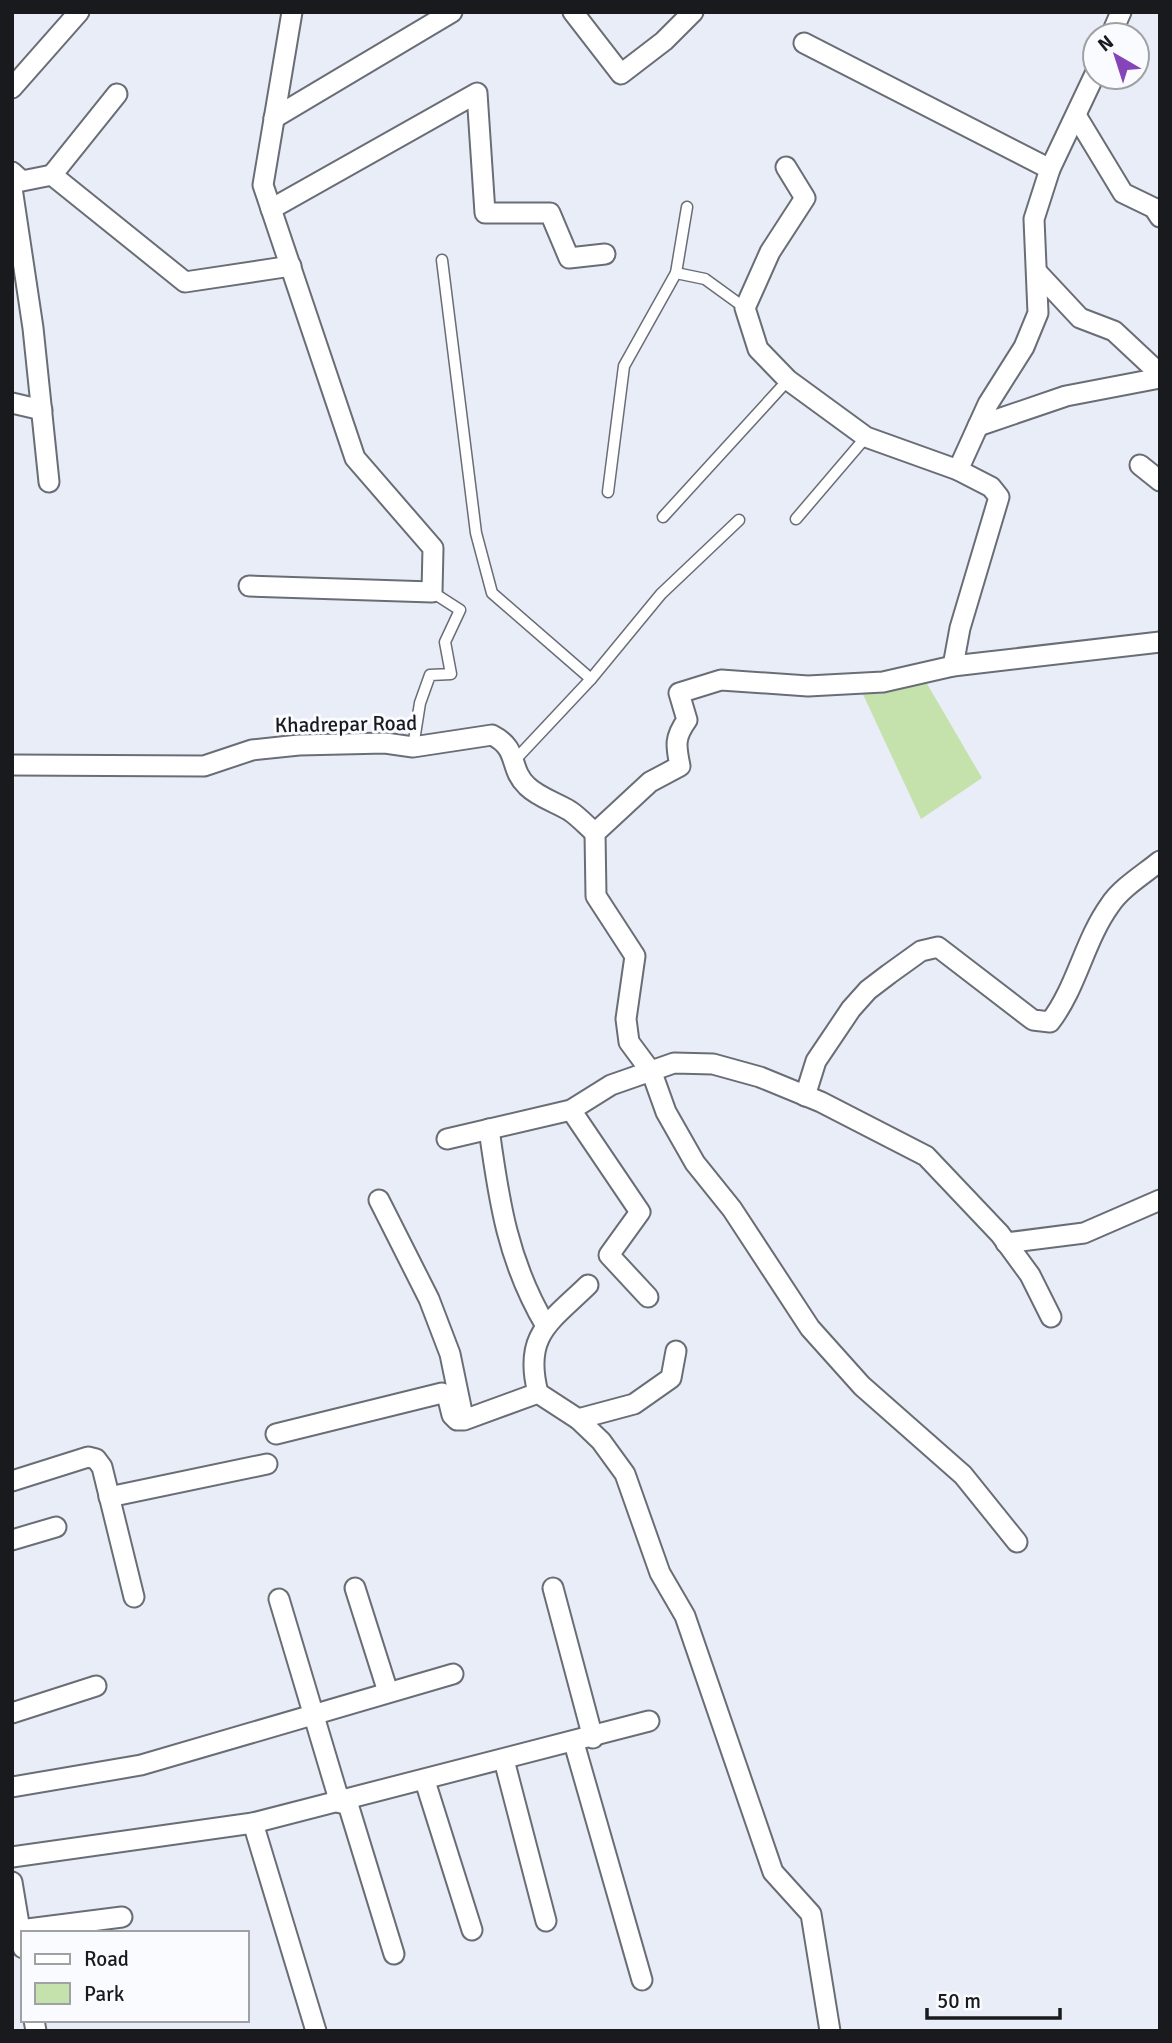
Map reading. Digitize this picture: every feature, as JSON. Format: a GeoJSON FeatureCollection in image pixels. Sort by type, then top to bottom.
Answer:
{"type":"FeatureCollection","features":[{"type":"Feature","properties":{"kind":"street"},"geometry":{"type":"LineString","coordinates":[[12,88],[79,12]]}},
{"type":"Feature","properties":{"kind":"street"},"geometry":{"type":"LineString","coordinates":[[249,586],[432,592],[433,548],[355,457],[263,185],[292,12]]}},
{"type":"Feature","properties":{"kind":"street"},"geometry":{"type":"LineString","coordinates":[[274,118],[452,12]]}},
{"type":"Feature","properties":{"kind":"street"},"geometry":{"type":"LineString","coordinates":[[573,12],[621,74],[664,41],[693,12]]}},
{"type":"Feature","properties":{"kind":"street"},"geometry":{"type":"LineString","coordinates":[[804,43],[1050,169]]}},
{"type":"Feature","properties":{"kind":"street"},"geometry":{"type":"LineString","coordinates":[[958,470],[978,426],[1024,347],[1038,313],[1034,219],[1050,169],[1088,91]]}},
{"type":"Feature","properties":{"kind":"street"},"geometry":{"type":"LineString","coordinates":[[271,209],[477,93],[485,213],[550,213],[569,258],[605,254]]}},
{"type":"Feature","properties":{"kind":"street"},"geometry":{"type":"LineString","coordinates":[[12,172],[22,181],[52,175],[117,94]]}},
{"type":"Feature","properties":{"kind":"street"},"geometry":{"type":"LineString","coordinates":[[1077,117],[1124,193],[1154,208],[1160,217]]}},
{"type":"Feature","properties":{"kind":"street"},"geometry":{"type":"LineString","coordinates":[[786,167],[805,198],[770,251],[745,308],[758,349],[788,380],[866,437],[958,470],[991,487],[999,497],[960,628],[953,666]]}},
{"type":"Feature","properties":{"kind":"street"},"geometry":{"type":"LineString","coordinates":[[52,175],[185,282],[291,266]]}},
{"type":"Feature","properties":{"kind":"street"},"geometry":{"type":"LineString","coordinates":[[12,188],[49,482]]}},
{"type":"Feature","properties":{"kind":"street"},"geometry":{"type":"LineString","coordinates":[[1037,272],[1080,318],[1114,331],[1160,376]]}},
{"type":"Feature","properties":{"kind":"street"},"geometry":{"type":"LineString","coordinates":[[978,426],[1066,397],[1160,376]]}},
{"type":"Feature","properties":{"kind":"street"},"geometry":{"type":"LineString","coordinates":[[12,403],[41,410]]}},
{"type":"Feature","properties":{"kind":"street"},"geometry":{"type":"LineString","coordinates":[[1140,465],[1160,481]]}},
{"type":"Feature","properties":{"kind":"street"},"geometry":{"type":"LineString","coordinates":[[1017,1542],[963,1475],[862,1386],[797,1311],[792,1298],[732,1209],[695,1163],[666,1112],[652,1073],[629,1042],[626,1019],[635,956],[596,896],[595,833],[650,782],[680,766],[675,746],[676,736],[687,720],[679,695],[681,692],[720,680],[808,686],[883,682],[953,666],[1160,642]]}},
{"type":"Feature","properties":{"kind":"street","name":"Khadrepar Road"},"geometry":{"type":"LineString","coordinates":[[12,765],[204,766],[252,750],[299,745],[385,743],[413,747],[492,735],[502,740],[528,787],[572,813],[595,833]]}},
{"type":"Feature","properties":{"kind":"street"},"geometry":{"type":"LineString","coordinates":[[806,1096],[816,1061],[851,1009],[868,989],[921,951],[938,947],[1033,1020],[1050,1023],[1064,1003],[1090,940],[1110,903],[1160,861]]}},
{"type":"Feature","properties":{"kind":"street"},"geometry":{"type":"LineString","coordinates":[[447,1139],[571,1110],[611,1085],[652,1073],[674,1063],[713,1064],[760,1077],[806,1096],[926,1156],[1006,1243],[1030,1275],[1051,1317]]}},
{"type":"Feature","properties":{"kind":"street"},"geometry":{"type":"LineString","coordinates":[[571,1110],[640,1212],[609,1255],[648,1297]]}},
{"type":"Feature","properties":{"kind":"street"},"geometry":{"type":"LineString","coordinates":[[489,1129],[508,1244],[526,1291],[546,1326]]}},
{"type":"Feature","properties":{"kind":"street"},"geometry":{"type":"LineString","coordinates":[[379,1200],[433,1310],[450,1354],[464,1420]]}},
{"type":"Feature","properties":{"kind":"street"},"geometry":{"type":"LineString","coordinates":[[1006,1243],[1084,1233],[1160,1200]]}},
{"type":"Feature","properties":{"kind":"street"},"geometry":{"type":"LineString","coordinates":[[588,1285],[546,1326],[534,1346],[534,1377],[538,1393],[578,1419],[601,1441],[625,1474],[660,1573],[685,1616],[773,1871],[811,1914],[830,2031]]}},
{"type":"Feature","properties":{"kind":"street"},"geometry":{"type":"LineString","coordinates":[[578,1419],[634,1404],[671,1378],[676,1352]]}},
{"type":"Feature","properties":{"kind":"street"},"geometry":{"type":"LineString","coordinates":[[276,1434],[442,1393],[446,1395],[452,1415],[457,1420],[464,1420],[538,1393]]}},
{"type":"Feature","properties":{"kind":"street"},"geometry":{"type":"LineString","coordinates":[[12,1480],[88,1457],[96,1459],[102,1467],[134,1597]]}},
{"type":"Feature","properties":{"kind":"street"},"geometry":{"type":"LineString","coordinates":[[109,1497],[267,1464]]}},
{"type":"Feature","properties":{"kind":"street"},"geometry":{"type":"LineString","coordinates":[[12,1540],[56,1527]]}},
{"type":"Feature","properties":{"kind":"street"},"geometry":{"type":"LineString","coordinates":[[355,1588],[388,1692]]}},
{"type":"Feature","properties":{"kind":"street"},"geometry":{"type":"LineString","coordinates":[[553,1588],[583,1740],[642,1980]]}},
{"type":"Feature","properties":{"kind":"street"},"geometry":{"type":"LineString","coordinates":[[279,1599],[313,1715],[394,1954]]}},
{"type":"Feature","properties":{"kind":"street"},"geometry":{"type":"LineString","coordinates":[[12,1787],[141,1765],[453,1674]]}},
{"type":"Feature","properties":{"kind":"street"},"geometry":{"type":"LineString","coordinates":[[12,1713],[96,1686]]}},
{"type":"Feature","properties":{"kind":"street"},"geometry":{"type":"LineString","coordinates":[[12,1857],[253,1823],[425,1781],[649,1721]]}},
{"type":"Feature","properties":{"kind":"street"},"geometry":{"type":"LineString","coordinates":[[504,1760],[547,1920]]}},
{"type":"Feature","properties":{"kind":"street"},"geometry":{"type":"LineString","coordinates":[[425,1781],[472,1930]]}},
{"type":"Feature","properties":{"kind":"street"},"geometry":{"type":"LineString","coordinates":[[253,1823],[316,2031]]}},
{"type":"Feature","properties":{"kind":"street"},"geometry":{"type":"LineString","coordinates":[[12,1882],[21,1939]]}},
{"type":"Feature","properties":{"kind":"street"},"geometry":{"type":"LineString","coordinates":[[58,1931],[122,1917]]}},
{"type":"Feature","properties":{"kind":"lane"},"geometry":{"type":"LineString","coordinates":[[608,492],[624,366],[676,273],[687,207]]}},
{"type":"Feature","properties":{"kind":"lane"},"geometry":{"type":"LineString","coordinates":[[442,260],[476,533],[492,593],[591,679]]}},
{"type":"Feature","properties":{"kind":"lane"},"geometry":{"type":"LineString","coordinates":[[676,273],[705,279],[745,308]]}},
{"type":"Feature","properties":{"kind":"lane"},"geometry":{"type":"LineString","coordinates":[[663,517],[788,380]]}},
{"type":"Feature","properties":{"kind":"lane"},"geometry":{"type":"LineString","coordinates":[[796,519],[866,437]]}},
{"type":"Feature","properties":{"kind":"lane"},"geometry":{"type":"LineString","coordinates":[[515,760],[591,679],[661,594],[738,520]]}},
{"type":"Feature","properties":{"kind":"lane"},"geometry":{"type":"LineString","coordinates":[[413,747],[420,703],[430,675],[451,674],[446,642],[460,610],[432,592]]}},
{"type":"Feature","properties":{"kind":"green space"},"geometry":{"type":"Polygon","coordinates":[[[926,682],[982,778],[921,819],[861,690],[926,682]]]}}]}
